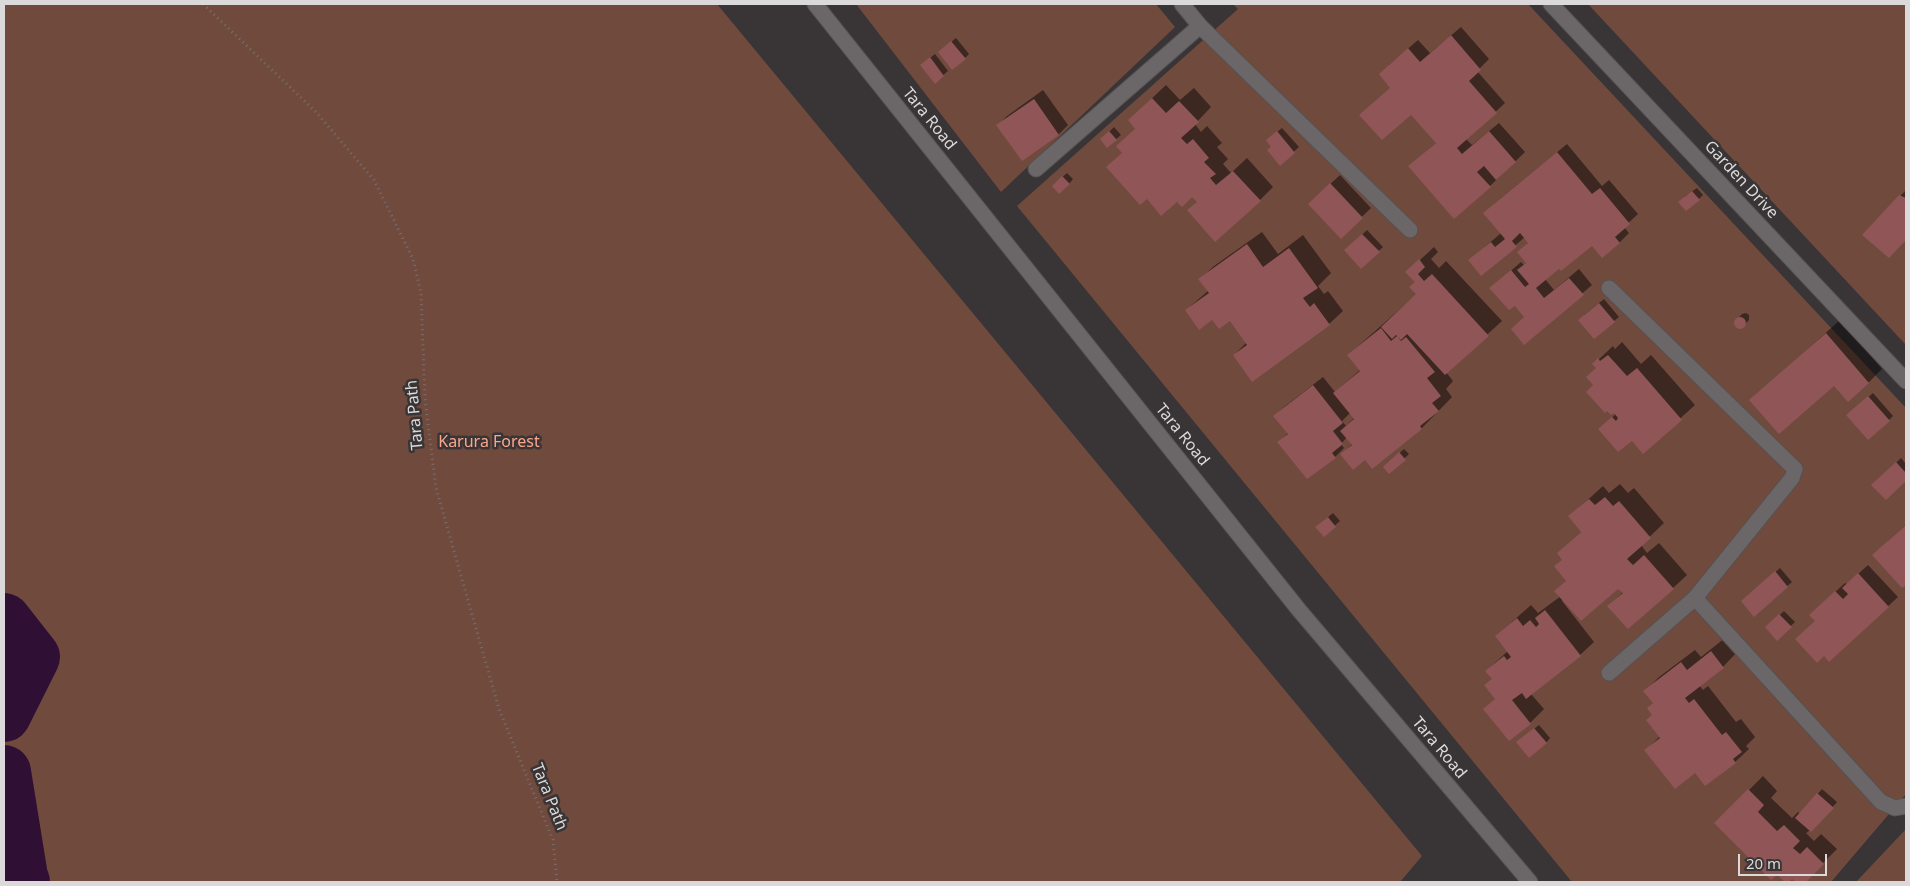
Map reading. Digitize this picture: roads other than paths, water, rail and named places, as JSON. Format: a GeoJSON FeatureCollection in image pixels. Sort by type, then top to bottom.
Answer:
{"type":"FeatureCollection","features":[{"type":"Feature","properties":{"kind":"street","name":"Tara Road"},"geometry":{"type":"LineString","coordinates":[[815,4],[1299,610],[1530,882]]}},
{"type":"Feature","properties":{"kind":"street"},"geometry":{"type":"LineString","coordinates":[[1182,4],[1200,26],[1410,230]]}},
{"type":"Feature","properties":{"kind":"street","name":"Garden Drive"},"geometry":{"type":"LineString","coordinates":[[1551,4],[1906,381]]}},
{"type":"Feature","properties":{"kind":"street"},"geometry":{"type":"LineString","coordinates":[[1036,169],[1200,26]]}},
{"type":"Feature","properties":{"kind":"street"},"geometry":{"type":"LineString","coordinates":[[1609,288],[1795,469],[1792,478],[1695,598],[1609,673]]}},
{"type":"Feature","properties":{"kind":"street"},"geometry":{"type":"LineString","coordinates":[[1695,598],[1881,802],[1895,808],[1906,806]]}},
{"type":"Feature","properties":{"kind":"waterway"},"geometry":{"type":"LineString","coordinates":[[4,620],[33,657],[4,715]]}},
{"type":"Feature","properties":{"kind":"waterway"},"geometry":{"type":"LineString","coordinates":[[4,772],[23,882]]}},
{"type":"Feature","properties":{"kind":"park label","name":"Karura Forest"},"geometry":{"type":"Point","coordinates":[489,442]}}]}
